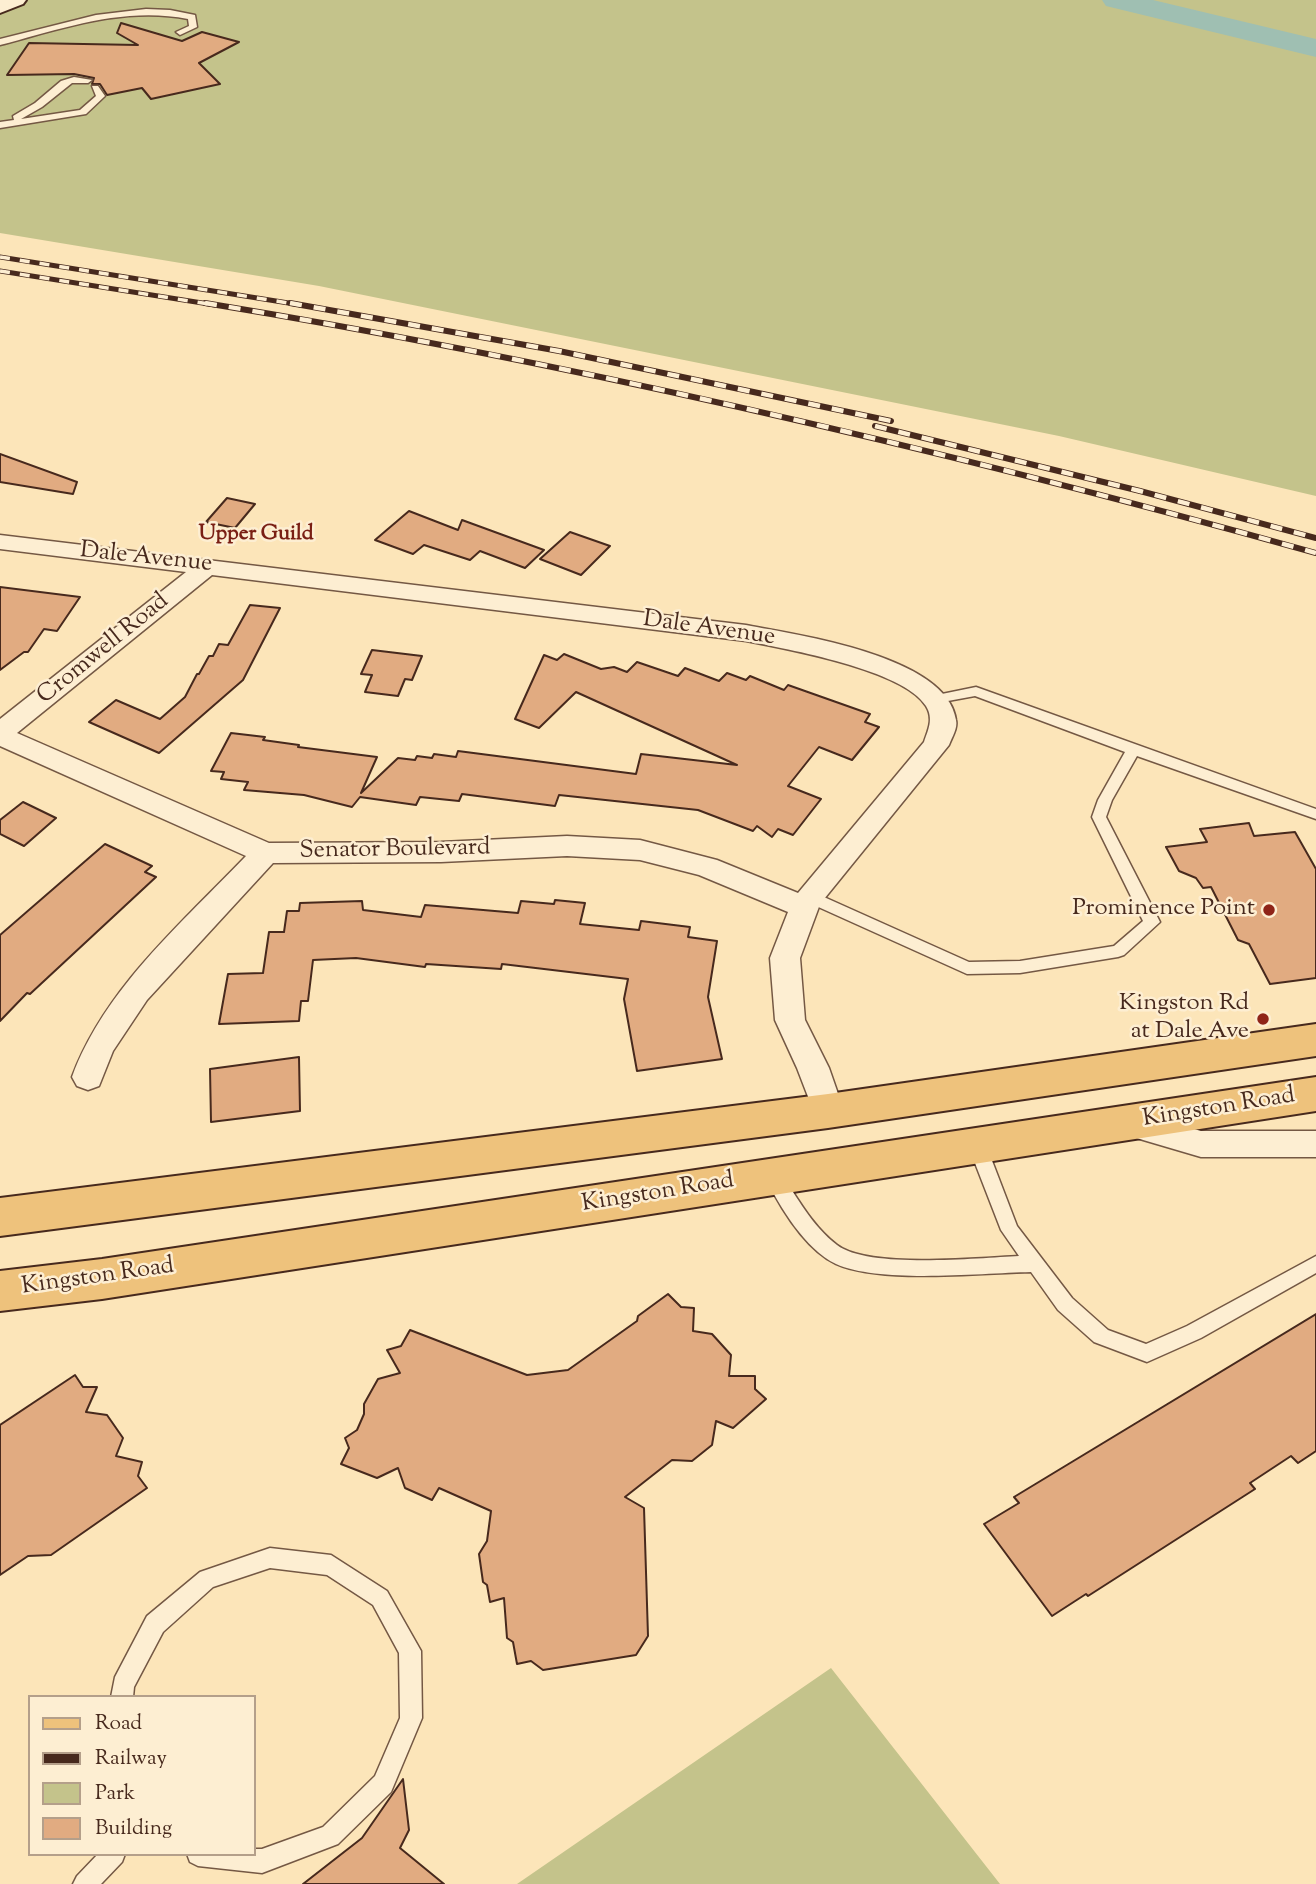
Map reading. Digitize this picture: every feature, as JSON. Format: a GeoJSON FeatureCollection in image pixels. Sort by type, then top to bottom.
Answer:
{"type":"FeatureCollection","features":[{"type":"Feature","properties":{"kind":"main road"},"geometry":{"type":"LineString","coordinates":[[0,1217],[828,1111],[1316,1040]]}},
{"type":"Feature","properties":{"kind":"main road","name":"Kingston Road"},"geometry":{"type":"LineString","coordinates":[[0,1291],[102,1279],[1316,1094]]}},
{"type":"Feature","properties":{"kind":"street"},"geometry":{"type":"LineString","coordinates":[[0,7],[16,0]]}},
{"type":"Feature","properties":{"kind":"street","name":"Dale Avenue"},"geometry":{"type":"LineString","coordinates":[[0,542],[746,633],[822,649],[901,675],[937,699]]}},
{"type":"Feature","properties":{"kind":"street","name":"Cromwell Road"},"geometry":{"type":"LineString","coordinates":[[0,734],[208,566]]}},
{"type":"Feature","properties":{"kind":"street"},"geometry":{"type":"LineString","coordinates":[[828,1111],[813,1068],[790,1020],[785,958],[807,902],[936,745],[944,723],[937,699]]}},
{"type":"Feature","properties":{"kind":"street","name":"Senator Boulevard"},"geometry":{"type":"LineString","coordinates":[[0,734],[265,853],[441,852],[567,845],[640,850],[707,867],[807,902]]}},
{"type":"Feature","properties":{"kind":"street"},"geometry":{"type":"LineString","coordinates":[[88,1077],[99,1047],[136,992],[265,853]]}},
{"type":"Feature","properties":{"kind":"street"},"geometry":{"type":"LineString","coordinates":[[1127,1123],[1200,1144],[1316,1143]]}},
{"type":"Feature","properties":{"kind":"lane"},"geometry":{"type":"LineString","coordinates":[[0,42],[92,19],[143,13],[181,13],[192,17],[193,27],[180,32]]}},
{"type":"Feature","properties":{"kind":"lane"},"geometry":{"type":"LineString","coordinates":[[79,78],[91,84],[101,96],[83,111],[4,124],[44,102],[62,82],[79,78]]}},
{"type":"Feature","properties":{"kind":"lane"},"geometry":{"type":"LineString","coordinates":[[937,699],[976,691],[1316,814]]}},
{"type":"Feature","properties":{"kind":"lane"},"geometry":{"type":"LineString","coordinates":[[807,902],[967,968],[1020,967],[1118,951],[1152,922],[1099,817],[1105,800],[1133,750]]}},
{"type":"Feature","properties":{"kind":"lane"},"geometry":{"type":"LineString","coordinates":[[977,1145],[1010,1230],[1065,1304],[1101,1336],[1147,1353],[1194,1332],[1316,1265]]}},
{"type":"Feature","properties":{"kind":"lane"},"geometry":{"type":"LineString","coordinates":[[774,1177],[810,1230],[843,1259],[871,1266],[1035,1264]]}},
{"type":"Feature","properties":{"kind":"lane"},"geometry":{"type":"LineString","coordinates":[[122,1695],[122,1685],[155,1624],[207,1579],[270,1558],[331,1565],[380,1598],[410,1651],[411,1718],[383,1784],[330,1836],[262,1861],[216,1856]]}},
{"type":"Feature","properties":{"kind":"lane"},"geometry":{"type":"LineString","coordinates":[[85,1884],[112,1856]]}},
{"type":"Feature","properties":{"kind":"green space"},"geometry":{"type":"Polygon","coordinates":[[[0,0],[1316,0],[1316,496],[1059,436],[319,286],[0,233],[0,0]]]}},
{"type":"Feature","properties":{"kind":"green space"},"geometry":{"type":"Polygon","coordinates":[[[831,1668],[1000,1884],[517,1884],[831,1668]]]}},
{"type":"Feature","properties":{"kind":"building"},"geometry":{"type":"Polygon","coordinates":[[[121,23],[182,41],[202,32],[239,42],[199,63],[220,84],[151,99],[142,88],[107,95],[100,84],[92,84],[94,78],[74,74],[7,75],[29,43],[138,45],[117,33],[121,23]]]}},
{"type":"Feature","properties":{"kind":"building"},"geometry":{"type":"Polygon","coordinates":[[[0,454],[77,482],[73,494],[0,482],[0,454]]]}},
{"type":"Feature","properties":{"kind":"building"},"geometry":{"type":"Polygon","coordinates":[[[227,498],[255,504],[235,528],[206,522],[227,498]]]}},
{"type":"Feature","properties":{"kind":"building"},"geometry":{"type":"Polygon","coordinates":[[[409,511],[458,530],[462,520],[544,550],[525,568],[480,551],[470,560],[424,545],[413,554],[375,540],[409,511]]]}},
{"type":"Feature","properties":{"kind":"building"},"geometry":{"type":"Polygon","coordinates":[[[570,532],[610,546],[581,575],[540,559],[570,532]]]}},
{"type":"Feature","properties":{"kind":"building"},"geometry":{"type":"Polygon","coordinates":[[[0,587],[80,597],[57,631],[44,629],[28,652],[24,652],[0,670],[0,587]]]}},
{"type":"Feature","properties":{"kind":"building"},"geometry":{"type":"Polygon","coordinates":[[[250,605],[280,608],[243,680],[159,753],[89,722],[116,700],[160,719],[185,697],[197,674],[209,656],[213,656],[219,644],[228,645],[250,605]]]}},
{"type":"Feature","properties":{"kind":"building"},"geometry":{"type":"Polygon","coordinates":[[[372,650],[422,656],[412,680],[405,679],[398,696],[365,692],[372,675],[361,674],[372,650]]]}},
{"type":"Feature","properties":{"kind":"building"},"geometry":{"type":"Polygon","coordinates":[[[564,654],[601,669],[614,667],[627,672],[637,662],[678,676],[685,668],[719,681],[727,673],[746,680],[750,676],[784,690],[788,685],[870,714],[865,722],[879,727],[852,760],[819,747],[788,786],[821,799],[793,835],[778,829],[772,837],[757,826],[753,831],[698,810],[559,795],[555,806],[462,794],[459,801],[420,797],[416,805],[360,797],[352,807],[304,795],[244,790],[248,782],[221,779],[224,772],[211,771],[231,733],[265,737],[263,740],[299,745],[298,747],[377,757],[361,793],[398,758],[415,760],[417,756],[432,758],[434,754],[456,757],[458,751],[636,774],[641,754],[737,765],[576,692],[539,728],[515,719],[544,655],[557,660],[564,654]]]}},
{"type":"Feature","properties":{"kind":"building"},"geometry":{"type":"Polygon","coordinates":[[[23,802],[56,818],[24,846],[0,834],[0,820],[23,802]]]}},
{"type":"Feature","properties":{"kind":"building","name":"Prominence Point"},"geometry":{"type":"Polygon","coordinates":[[[1249,823],[1254,836],[1295,832],[1316,869],[1316,978],[1270,984],[1249,944],[1238,940],[1211,887],[1203,888],[1196,878],[1179,871],[1166,847],[1207,842],[1200,829],[1249,823]]]}},
{"type":"Feature","properties":{"kind":"building"},"geometry":{"type":"Polygon","coordinates":[[[105,844],[152,866],[145,872],[156,877],[30,994],[27,993],[0,1021],[0,935],[105,844]]]}},
{"type":"Feature","properties":{"kind":"building"},"geometry":{"type":"Polygon","coordinates":[[[555,900],[585,903],[580,924],[639,930],[641,921],[690,927],[688,937],[717,941],[708,997],[722,1059],[637,1071],[624,999],[628,979],[502,964],[501,969],[426,964],[425,967],[356,958],[313,960],[308,1001],[301,1001],[299,1021],[219,1024],[228,974],[263,973],[269,932],[284,932],[287,911],[299,911],[300,903],[362,901],[363,910],[421,917],[425,905],[518,913],[521,901],[554,904],[555,900]]]}},
{"type":"Feature","properties":{"kind":"building"},"geometry":{"type":"Polygon","coordinates":[[[299,1057],[300,1111],[211,1122],[210,1069],[299,1057]]]}},
{"type":"Feature","properties":{"kind":"building"},"geometry":{"type":"Polygon","coordinates":[[[668,1294],[681,1307],[694,1308],[693,1331],[712,1334],[731,1355],[729,1376],[755,1376],[755,1389],[766,1399],[733,1428],[716,1421],[712,1445],[692,1461],[672,1460],[625,1497],[644,1508],[648,1636],[636,1655],[543,1670],[531,1661],[517,1664],[513,1642],[507,1638],[504,1598],[490,1602],[487,1585],[483,1582],[479,1554],[487,1541],[491,1511],[439,1488],[432,1500],[405,1488],[398,1468],[377,1478],[341,1464],[349,1448],[345,1438],[357,1430],[364,1414],[364,1404],[378,1379],[400,1373],[387,1350],[401,1346],[410,1330],[527,1375],[568,1370],[637,1321],[638,1316],[668,1294]]]}},
{"type":"Feature","properties":{"kind":"building"},"geometry":{"type":"Polygon","coordinates":[[[1316,1314],[1316,1451],[1298,1463],[1291,1456],[1250,1483],[1255,1489],[1088,1596],[1086,1594],[1052,1616],[984,1524],[1019,1503],[1014,1497],[1316,1314]]]}},
{"type":"Feature","properties":{"kind":"building"},"geometry":{"type":"Polygon","coordinates":[[[75,1375],[83,1387],[97,1387],[86,1412],[107,1415],[123,1438],[116,1456],[142,1462],[138,1476],[147,1488],[51,1555],[28,1556],[0,1575],[0,1425],[75,1375]]]}},
{"type":"Feature","properties":{"kind":"building"},"geometry":{"type":"Polygon","coordinates":[[[403,1779],[409,1830],[400,1848],[444,1884],[303,1884],[362,1838],[403,1779]]]}},
{"type":"Feature","properties":{"kind":"waterway"},"geometry":{"type":"LineString","coordinates":[[1116,0],[1316,48]]}},
{"type":"Feature","properties":{"kind":"railway"},"geometry":{"type":"LineString","coordinates":[[0,257],[301,305]]}},
{"type":"Feature","properties":{"kind":"railway"},"geometry":{"type":"LineString","coordinates":[[0,271],[215,305]]}},
{"type":"Feature","properties":{"kind":"railway"},"geometry":{"type":"LineString","coordinates":[[205,303],[485,353],[764,413],[1041,479],[1316,553]]}},
{"type":"Feature","properties":{"kind":"railway"},"geometry":{"type":"LineString","coordinates":[[290,303],[559,351],[891,421]]}},
{"type":"Feature","properties":{"kind":"railway"},"geometry":{"type":"LineString","coordinates":[[875,426],[1140,491],[1316,538]]}},
{"type":"Feature","properties":{"kind":"place","name":"Prominence Point"},"geometry":{"type":"Point","coordinates":[1269,910]}},
{"type":"Feature","properties":{"kind":"place","name":"Kingston Rd at Dale Ave"},"geometry":{"type":"Point","coordinates":[1263,1019]}},
{"type":"Feature","properties":{"kind":"district","name":"Upper Guild"},"geometry":{"type":"Point","coordinates":[256,535]}}]}
